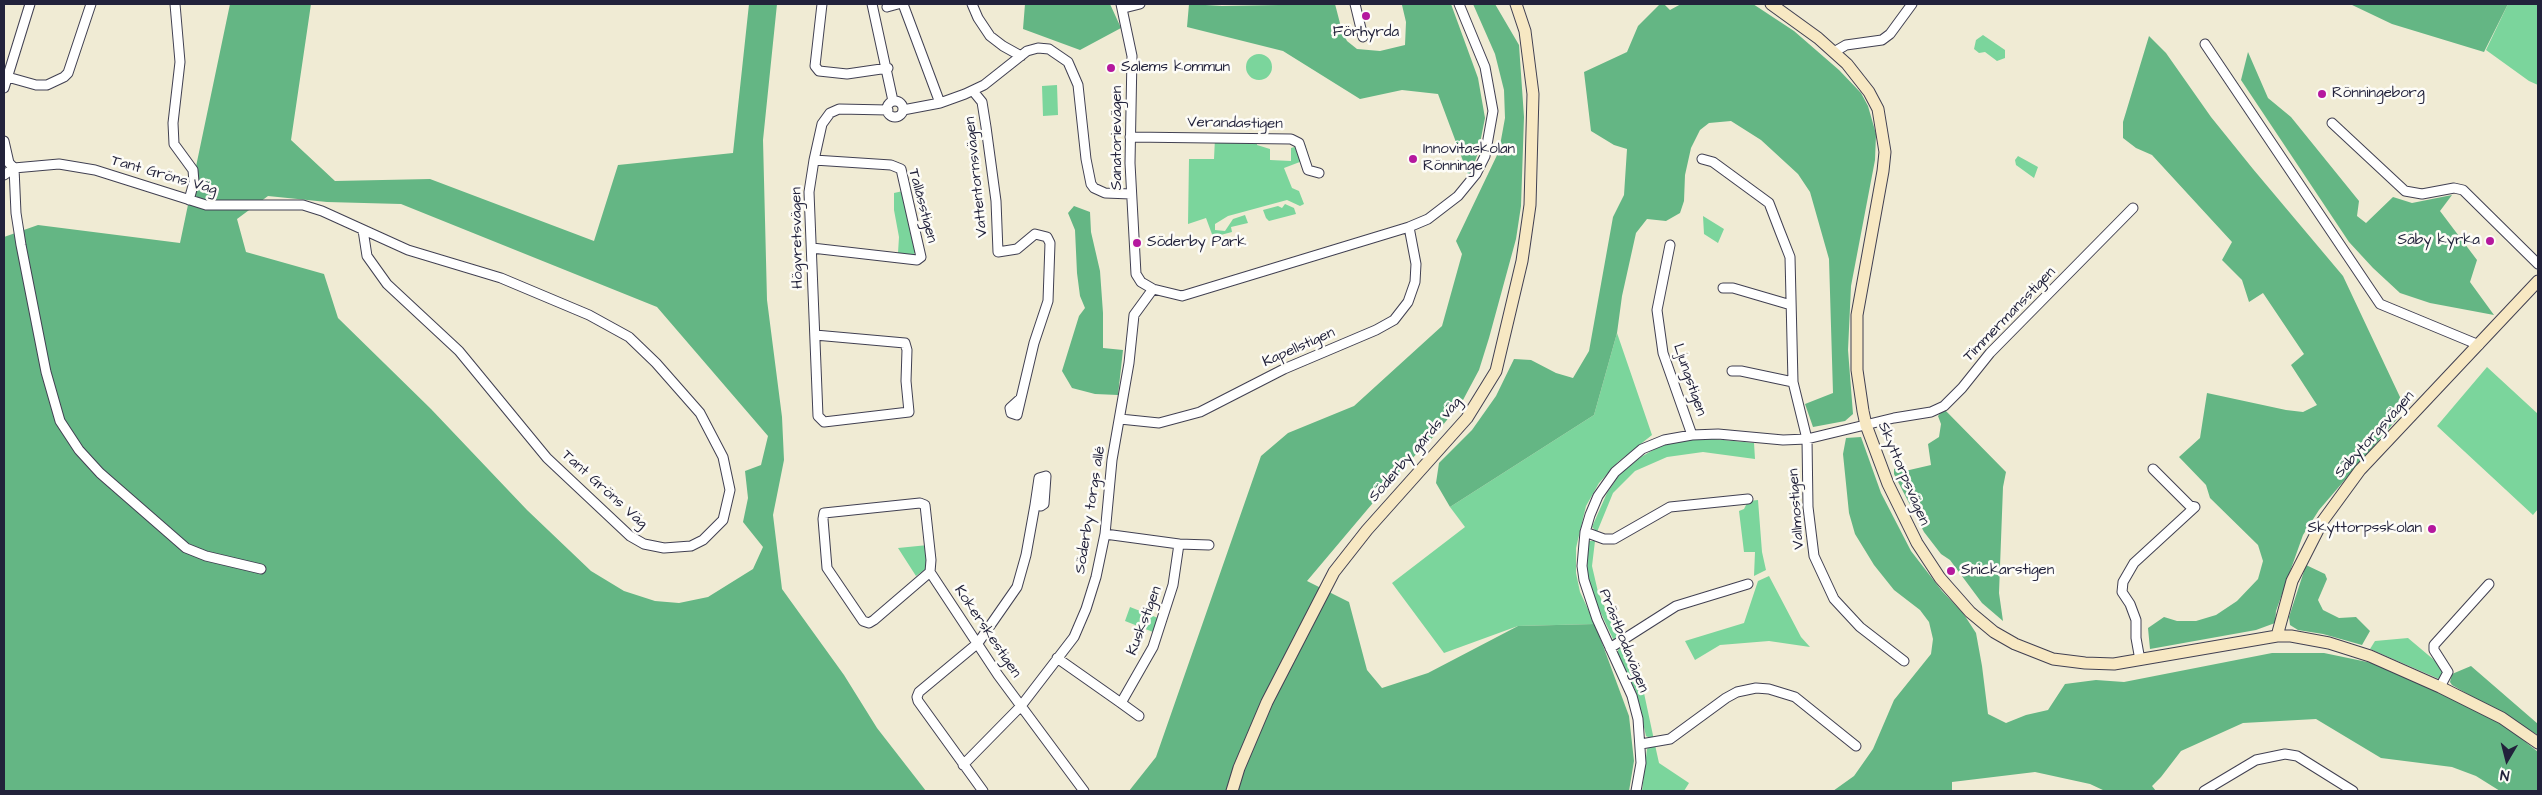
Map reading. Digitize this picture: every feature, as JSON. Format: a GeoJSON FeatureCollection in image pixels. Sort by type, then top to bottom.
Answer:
{"type":"FeatureCollection","features":[{"type":"Feature","properties":{"kind":"street"},"geometry":{"type":"LineString","coordinates":[[4,88],[5,77],[30,4]]}},
{"type":"Feature","properties":{"kind":"street"},"geometry":{"type":"LineString","coordinates":[[5,77],[24,83],[47,85],[64,78],[68,73],[91,4]]}},
{"type":"Feature","properties":{"kind":"street"},"geometry":{"type":"LineString","coordinates":[[175,4],[180,62],[173,123],[174,144],[193,170],[194,182],[189,200]]}},
{"type":"Feature","properties":{"kind":"street"},"geometry":{"type":"LineString","coordinates":[[822,4],[815,66],[819,71],[847,74],[888,68]]}},
{"type":"Feature","properties":{"kind":"street"},"geometry":{"type":"LineString","coordinates":[[872,4],[894,101],[888,110],[894,117],[900,115],[903,110],[902,104],[894,101]]}},
{"type":"Feature","properties":{"kind":"street"},"geometry":{"type":"LineString","coordinates":[[887,7],[898,4]]}},
{"type":"Feature","properties":{"kind":"street"},"geometry":{"type":"LineString","coordinates":[[903,4],[940,103],[903,110]]}},
{"type":"Feature","properties":{"kind":"street"},"geometry":{"type":"LineString","coordinates":[[972,4],[978,18],[990,36],[1021,56]]}},
{"type":"Feature","properties":{"kind":"street"},"geometry":{"type":"LineString","coordinates":[[1123,6],[1140,4]]}},
{"type":"Feature","properties":{"kind":"street"},"geometry":{"type":"LineString","coordinates":[[1355,4],[1364,37]]}},
{"type":"Feature","properties":{"kind":"street"},"geometry":{"type":"LineString","coordinates":[[1153,289],[1182,296],[1409,227],[1436,214],[1458,196],[1476,174],[1489,144],[1493,111],[1490,83],[1459,4]]}},
{"type":"Feature","properties":{"kind":"street","name":"Skyttorpsvägen"},"geometry":{"type":"LineString","coordinates":[[1771,4],[1847,64],[1869,92],[1882,122],[1885,152],[1857,315],[1858,370],[1866,425],[1888,484],[1917,542],[1940,578],[1970,612],[1994,632],[2015,644],[2062,661],[2114,664],[2277,636],[2291,636],[2356,650],[2440,687],[2502,718],[2538,743]]}},
{"type":"Feature","properties":{"kind":"street"},"geometry":{"type":"LineString","coordinates":[[1834,52],[1846,45],[1882,40],[1890,34],[1912,4]]}},
{"type":"Feature","properties":{"kind":"street","name":"Sanatorievägen"},"geometry":{"type":"LineString","coordinates":[[1123,6],[1132,56],[1131,194],[1136,274],[1141,282],[1153,289]]}},
{"type":"Feature","properties":{"kind":"street","name":"Söderby gårds väg"},"geometry":{"type":"LineString","coordinates":[[1232,791],[1239,768],[1267,702],[1334,572],[1367,530],[1466,418],[1496,371],[1522,260],[1530,205],[1533,94],[1525,31],[1517,6]]}},
{"type":"Feature","properties":{"kind":"street"},"geometry":{"type":"LineString","coordinates":[[2205,44],[2380,304],[2479,345]]}},
{"type":"Feature","properties":{"kind":"street","name":"Vattentornsvägen"},"geometry":{"type":"LineString","coordinates":[[940,103],[973,91],[1031,50],[1049,49],[1068,62],[1078,85],[1086,159],[1091,184],[1099,192],[1131,194]]}},
{"type":"Feature","properties":{"kind":"street","name":"Vattentornsvägen"},"geometry":{"type":"LineString","coordinates":[[973,91],[982,102],[986,127],[996,202],[998,252],[1017,249],[1036,234],[1047,237],[1050,243],[1048,301],[1034,343],[1021,398]]}},
{"type":"Feature","properties":{"kind":"street","name":"Högvretsvägen"},"geometry":{"type":"LineString","coordinates":[[815,335],[905,343],[907,350],[906,381],[909,412],[824,422],[820,420],[815,335],[809,192],[814,160],[822,124],[830,113],[839,109],[888,110]]}},
{"type":"Feature","properties":{"kind":"street"},"geometry":{"type":"LineString","coordinates":[[2332,123],[2406,191],[2422,194],[2454,188],[2463,190],[2538,264]]}},
{"type":"Feature","properties":{"kind":"street","name":"Verandastigen"},"geometry":{"type":"LineString","coordinates":[[1130,137],[1291,139],[1299,143],[1308,170],[1319,173]]}},
{"type":"Feature","properties":{"kind":"street"},"geometry":{"type":"LineString","coordinates":[[4,141],[9,163],[14,168],[16,213],[20,245],[46,372],[60,421],[79,450],[100,473],[186,548],[206,556],[261,569]]}},
{"type":"Feature","properties":{"kind":"street","name":"Vallmostigen"},"geometry":{"type":"LineString","coordinates":[[1702,159],[1712,162],[1769,204],[1790,257],[1793,382],[1807,439],[1808,507],[1814,556],[1834,599],[1860,627],[1904,661]]}},
{"type":"Feature","properties":{"kind":"street","name":"Tallåsstigen"},"geometry":{"type":"LineString","coordinates":[[812,248],[917,260],[921,257],[901,169],[892,165],[814,160]]}},
{"type":"Feature","properties":{"kind":"street","name":"Tant Gröns Väg"},"geometry":{"type":"LineString","coordinates":[[14,168],[59,164],[95,170],[206,205],[302,205],[322,211],[408,250],[501,278],[589,315],[629,336],[656,363],[700,413],[723,456],[730,490],[723,520],[703,540],[691,546],[664,548],[644,544],[630,536],[547,458],[459,351],[387,284],[367,256],[363,230]]}},
{"type":"Feature","properties":{"kind":"street"},"geometry":{"type":"LineString","coordinates":[[4,175],[14,168]]}},
{"type":"Feature","properties":{"kind":"street","name":"Timmermansstigen"},"geometry":{"type":"LineString","coordinates":[[1866,425],[1930,412],[1951,400],[1990,352],[2133,208]]}},
{"type":"Feature","properties":{"kind":"street","name":"Kapellstigen"},"geometry":{"type":"LineString","coordinates":[[1120,419],[1159,423],[1200,412],[1284,369],[1376,330],[1394,320],[1408,302],[1415,282],[1416,264],[1409,227]]}},
{"type":"Feature","properties":{"kind":"street","name":"Ljungstigen"},"geometry":{"type":"LineString","coordinates":[[1670,245],[1657,310],[1663,353],[1692,435]]}},
{"type":"Feature","properties":{"kind":"street","name":"Säbytorgsvägen"},"geometry":{"type":"LineString","coordinates":[[2277,636],[2292,581],[2322,522],[2360,470],[2538,281]]}},
{"type":"Feature","properties":{"kind":"street"},"geometry":{"type":"LineString","coordinates":[[1723,288],[1733,288],[1791,305]]}},
{"type":"Feature","properties":{"kind":"street","name":"Söderby torgs allé"},"geometry":{"type":"LineString","coordinates":[[963,765],[1021,706],[1074,637],[1086,609],[1096,577],[1104,534],[1112,460],[1120,419],[1134,315],[1153,289]]}},
{"type":"Feature","properties":{"kind":"street"},"geometry":{"type":"LineString","coordinates":[[1732,371],[1741,371],[1793,382]]}},
{"type":"Feature","properties":{"kind":"street","name":"Prästbodavägen"},"geometry":{"type":"LineString","coordinates":[[1636,791],[1641,744],[1638,719],[1632,696],[1610,648],[1584,580],[1582,557],[1585,532],[1598,496],[1615,472],[1626,462],[1642,449],[1664,440],[1692,435],[1718,434],[1783,440],[1807,439],[1866,425]]}},
{"type":"Feature","properties":{"kind":"street"},"geometry":{"type":"LineString","coordinates":[[2140,660],[2136,638],[2136,620],[2130,604],[2122,592],[2123,582],[2134,563],[2195,508],[2190,506],[2153,469]]}},
{"type":"Feature","properties":{"kind":"street"},"geometry":{"type":"LineString","coordinates":[[1585,532],[1604,539],[1614,539],[1670,507],[1748,498]]}},
{"type":"Feature","properties":{"kind":"street"},"geometry":{"type":"LineString","coordinates":[[911,504],[926,505],[932,560],[930,572],[874,620],[869,622],[863,621],[827,568],[824,513],[911,504]]}},
{"type":"Feature","properties":{"kind":"street"},"geometry":{"type":"LineString","coordinates":[[983,791],[917,697],[919,692],[978,643],[1017,587],[1026,555],[1035,505]]}},
{"type":"Feature","properties":{"kind":"street"},"geometry":{"type":"LineString","coordinates":[[1104,534],[1179,544],[1209,545]]}},
{"type":"Feature","properties":{"kind":"street","name":"Kuskstigen"},"geometry":{"type":"LineString","coordinates":[[1121,703],[1153,647],[1173,585],[1179,544]]}},
{"type":"Feature","properties":{"kind":"street","name":"Kokerskestigen"},"geometry":{"type":"LineString","coordinates":[[930,572],[1021,706]]}},
{"type":"Feature","properties":{"kind":"street"},"geometry":{"type":"LineString","coordinates":[[1610,648],[1676,606],[1748,584]]}},
{"type":"Feature","properties":{"kind":"street"},"geometry":{"type":"LineString","coordinates":[[2440,687],[2448,672],[2434,650],[2434,645],[2489,584]]}},
{"type":"Feature","properties":{"kind":"street"},"geometry":{"type":"LineString","coordinates":[[1057,658],[1139,716]]}},
{"type":"Feature","properties":{"kind":"street"},"geometry":{"type":"LineString","coordinates":[[1641,744],[1670,739],[1726,698],[1737,692],[1756,688],[1769,689],[1795,698],[1856,746]]}},
{"type":"Feature","properties":{"kind":"street"},"geometry":{"type":"LineString","coordinates":[[1021,706],[1084,791]]}},
{"type":"Feature","properties":{"kind":"street"},"geometry":{"type":"LineString","coordinates":[[2204,791],[2256,760],[2285,754],[2297,756],[2353,791]]}},
{"type":"Feature","properties":{"kind":"green space"},"geometry":{"type":"Polygon","coordinates":[[[230,4],[311,4],[291,140],[335,181],[430,179],[594,241],[618,165],[733,153],[749,4],[777,4],[763,140],[767,300],[782,417],[784,460],[773,515],[782,589],[844,675],[877,728],[926,791],[4,791],[4,237],[38,225],[180,243],[230,4]],[[268,196],[237,219],[246,252],[324,274],[338,318],[431,409],[527,510],[591,571],[624,591],[655,601],[679,603],[708,597],[753,569],[763,547],[743,522],[748,498],[745,471],[761,465],[768,436],[657,307],[401,204],[327,202],[268,196]]]}},
{"type":"Feature","properties":{"kind":"green space"},"geometry":{"type":"Polygon","coordinates":[[[1025,4],[1110,4],[1121,28],[1080,50],[1023,29],[1025,4]]]}},
{"type":"Feature","properties":{"kind":"green space"},"geometry":{"type":"Polygon","coordinates":[[[1189,4],[1222,6],[1335,4],[1342,31],[1347,41],[1357,49],[1380,51],[1405,45],[1406,22],[1402,5],[1399,4],[1451,4],[1478,78],[1485,118],[1478,153],[1469,177],[1438,94],[1402,90],[1360,99],[1283,51],[1187,27],[1189,4]]]}},
{"type":"Feature","properties":{"kind":"green space"},"geometry":{"type":"Polygon","coordinates":[[[1473,4],[1495,4],[1519,45],[1524,117],[1521,206],[1516,239],[1489,338],[1479,370],[1463,400],[1434,436],[1399,472],[1307,581],[1349,602],[1367,670],[1382,688],[1428,673],[1518,626],[1595,624],[1629,716],[1634,761],[1629,791],[1129,791],[1156,757],[1261,456],[1288,433],[1354,406],[1442,326],[1462,254],[1456,241],[1499,151],[1505,118],[1504,90],[1495,54],[1473,4]]]}},
{"type":"Feature","properties":{"kind":"green space"},"geometry":{"type":"Polygon","coordinates":[[[1660,4],[1664,4],[1670,10],[1681,4],[1753,4],[1794,31],[1839,70],[1861,93],[1868,106],[1876,134],[1875,160],[1851,286],[1848,350],[1853,414],[1845,421],[1813,427],[1805,404],[1833,393],[1829,259],[1810,192],[1798,174],[1761,140],[1731,121],[1709,123],[1700,130],[1691,148],[1685,175],[1684,201],[1680,213],[1666,221],[1647,219],[1636,233],[1622,296],[1617,333],[1594,415],[1450,507],[1436,483],[1439,463],[1472,430],[1496,396],[1514,359],[1531,360],[1556,373],[1573,378],[1589,351],[1613,217],[1624,195],[1627,149],[1614,145],[1591,131],[1584,72],[1627,52],[1638,26],[1660,4]]]}},
{"type":"Feature","properties":{"kind":"green space"},"geometry":{"type":"Polygon","coordinates":[[[2350,4],[2508,4],[2484,52],[2392,24],[2350,4]]]}},
{"type":"Feature","properties":{"kind":"green space"},"geometry":{"type":"Polygon","coordinates":[[[2508,4],[2538,4],[2538,85],[2529,81],[2486,50],[2508,4]]]}},
{"type":"Feature","properties":{"kind":"green space"},"geometry":{"type":"Polygon","coordinates":[[[1983,35],[2005,50],[2005,58],[1997,61],[1985,52],[1979,53],[1974,49],[1976,40],[1983,35]]]}},
{"type":"Feature","properties":{"kind":"green space"},"geometry":{"type":"Polygon","coordinates":[[[2149,36],[2166,53],[2211,117],[2253,169],[2343,276],[2400,397],[2397,419],[2319,510],[2303,535],[2276,611],[2275,623],[2256,630],[2150,649],[2148,628],[2164,617],[2177,621],[2196,621],[2216,615],[2237,601],[2258,579],[2263,561],[2258,545],[2210,498],[2206,485],[2179,457],[2200,438],[2207,393],[2303,412],[2317,405],[2291,365],[2304,354],[2263,293],[2249,302],[2242,280],[2222,260],[2232,242],[2152,155],[2136,148],[2123,138],[2123,122],[2149,36]]]}},
{"type":"Feature","properties":{"kind":"green space"},"geometry":{"type":"Polygon","coordinates":[[[2248,52],[2268,98],[2291,117],[2359,201],[2357,216],[2366,223],[2393,197],[2412,203],[2452,195],[2440,211],[2477,260],[2470,282],[2494,315],[2430,303],[2400,293],[2373,268],[2349,242],[2241,80],[2248,52]]]}},
{"type":"Feature","properties":{"kind":"green space"},"geometry":{"type":"Polygon","coordinates":[[[1259,54],[1268,58],[1272,67],[1268,76],[1259,80],[1250,76],[1246,67],[1250,58],[1259,54]]]}},
{"type":"Feature","properties":{"kind":"green space"},"geometry":{"type":"Polygon","coordinates":[[[1057,85],[1058,115],[1043,116],[1042,86],[1057,85]]]}},
{"type":"Feature","properties":{"kind":"green space"},"geometry":{"type":"Polygon","coordinates":[[[1215,138],[1257,138],[1257,145],[1270,149],[1270,160],[1291,161],[1291,148],[1305,144],[1310,161],[1305,160],[1284,168],[1292,188],[1299,191],[1304,204],[1300,206],[1287,200],[1228,216],[1215,224],[1215,230],[1225,231],[1233,219],[1245,215],[1248,223],[1231,227],[1232,232],[1213,237],[1206,218],[1188,224],[1189,159],[1214,159],[1215,138]]]}},
{"type":"Feature","properties":{"kind":"green space"},"geometry":{"type":"Polygon","coordinates":[[[2018,156],[2038,167],[2034,178],[2016,165],[2015,160],[2018,156]]]}},
{"type":"Feature","properties":{"kind":"green space"},"geometry":{"type":"Polygon","coordinates":[[[903,191],[917,250],[913,255],[898,253],[899,237],[894,210],[894,193],[903,191]]]}},
{"type":"Feature","properties":{"kind":"green space"},"geometry":{"type":"Polygon","coordinates":[[[1285,204],[1294,208],[1296,214],[1269,221],[1266,218],[1263,210],[1278,206],[1282,208],[1285,204]]]}},
{"type":"Feature","properties":{"kind":"green space"},"geometry":{"type":"Polygon","coordinates":[[[1074,206],[1090,212],[1091,232],[1100,271],[1103,348],[1123,350],[1118,395],[1095,394],[1072,388],[1062,371],[1079,316],[1085,308],[1080,296],[1077,273],[1075,230],[1068,213],[1074,206]]]}},
{"type":"Feature","properties":{"kind":"green space"},"geometry":{"type":"Polygon","coordinates":[[[1703,216],[1724,229],[1718,243],[1704,234],[1703,216]]]}},
{"type":"Feature","properties":{"kind":"green space"},"geometry":{"type":"Polygon","coordinates":[[[1617,333],[1652,435],[1618,462],[1599,483],[1586,506],[1576,548],[1576,573],[1580,592],[1595,624],[1518,626],[1444,653],[1392,583],[1465,527],[1450,507],[1594,415],[1617,333]]]}},
{"type":"Feature","properties":{"kind":"green space"},"geometry":{"type":"Polygon","coordinates":[[[2487,367],[2538,414],[2538,509],[2533,515],[2437,426],[2487,367]]]}},
{"type":"Feature","properties":{"kind":"green space"},"geometry":{"type":"Polygon","coordinates":[[[1944,409],[2006,472],[2003,487],[1999,593],[2003,621],[1982,603],[1950,560],[1941,554],[1924,532],[1894,474],[1894,469],[1903,467],[1905,471],[1931,465],[1928,444],[1939,437],[1941,424],[1938,416],[1944,409]]]}},
{"type":"Feature","properties":{"kind":"green space"},"geometry":{"type":"Polygon","coordinates":[[[1861,437],[1881,493],[1911,551],[1942,591],[1963,613],[1976,633],[1988,714],[2006,723],[2026,715],[2048,710],[2065,684],[2096,680],[2124,682],[2272,653],[2324,653],[2377,664],[2416,680],[2507,727],[2538,752],[2538,791],[2500,791],[2476,776],[2452,767],[2381,758],[2316,719],[2243,723],[2181,751],[2152,786],[2156,791],[2105,791],[2090,784],[2035,772],[1952,782],[1952,791],[1833,791],[1854,776],[1873,749],[1894,700],[1931,654],[1933,639],[1929,622],[1920,610],[1894,590],[1874,565],[1855,534],[1849,513],[1843,454],[1846,438],[1861,437]]]}},
{"type":"Feature","properties":{"kind":"green space"},"geometry":{"type":"Polygon","coordinates":[[[1704,438],[1754,443],[1755,459],[1703,452],[1667,457],[1635,471],[1613,493],[1597,532],[1592,527],[1607,493],[1620,474],[1641,457],[1660,446],[1682,440],[1704,438]]]}},
{"type":"Feature","properties":{"kind":"green space"},"geometry":{"type":"Polygon","coordinates":[[[1758,500],[1762,552],[1766,570],[1754,576],[1755,552],[1744,552],[1739,511],[1744,509],[1748,501],[1758,500]]]}},
{"type":"Feature","properties":{"kind":"green space"},"geometry":{"type":"Polygon","coordinates":[[[1588,541],[1595,541],[1592,566],[1598,592],[1619,639],[1613,639],[1591,592],[1587,571],[1588,541]]]}},
{"type":"Feature","properties":{"kind":"green space"},"geometry":{"type":"Polygon","coordinates":[[[928,545],[927,568],[916,576],[898,548],[928,545]]]}},
{"type":"Feature","properties":{"kind":"green space"},"geometry":{"type":"Polygon","coordinates":[[[2306,565],[2325,574],[2327,579],[2318,600],[2323,610],[2339,618],[2356,617],[2370,631],[2362,645],[2323,634],[2298,630],[2290,625],[2289,617],[2306,565]]]}},
{"type":"Feature","properties":{"kind":"green space"},"geometry":{"type":"Polygon","coordinates":[[[1769,576],[1801,637],[1810,647],[1769,641],[1720,645],[1695,660],[1685,641],[1744,623],[1758,581],[1769,576]]]}},
{"type":"Feature","properties":{"kind":"green space"},"geometry":{"type":"Polygon","coordinates":[[[1130,607],[1158,618],[1153,632],[1125,621],[1130,607]]]}},
{"type":"Feature","properties":{"kind":"green space"},"geometry":{"type":"Polygon","coordinates":[[[2408,638],[2440,665],[2443,676],[2439,679],[2370,649],[2375,641],[2408,638]]]}},
{"type":"Feature","properties":{"kind":"green space"},"geometry":{"type":"Polygon","coordinates":[[[1622,646],[1641,679],[1654,740],[1646,736],[1636,692],[1618,655],[1618,650],[1622,646]]]}},
{"type":"Feature","properties":{"kind":"green space"},"geometry":{"type":"Polygon","coordinates":[[[2471,666],[2538,724],[2538,735],[2452,685],[2450,682],[2452,674],[2471,666]]]}},
{"type":"Feature","properties":{"kind":"green space"},"geometry":{"type":"Polygon","coordinates":[[[1651,745],[1655,745],[1659,763],[1689,783],[1684,791],[1642,791],[1647,749],[1651,745]]]}},
{"type":"Feature","properties":{"kind":"place","name":"Förhyrda"},"geometry":{"type":"Point","coordinates":[1366,16]}},
{"type":"Feature","properties":{"kind":"place","name":"Salems kommun"},"geometry":{"type":"Point","coordinates":[1111,68]}},
{"type":"Feature","properties":{"kind":"place","name":"Rönningeborg"},"geometry":{"type":"Point","coordinates":[2322,94]}},
{"type":"Feature","properties":{"kind":"place","name":"Innovitaskolan Rönninge"},"geometry":{"type":"Point","coordinates":[1413,159]}},
{"type":"Feature","properties":{"kind":"place","name":"Säby kyrka"},"geometry":{"type":"Point","coordinates":[2490,241]}},
{"type":"Feature","properties":{"kind":"place","name":"Söderby Park"},"geometry":{"type":"Point","coordinates":[1137,243]}},
{"type":"Feature","properties":{"kind":"place","name":"Skyttorpsskolan"},"geometry":{"type":"Point","coordinates":[2432,529]}},
{"type":"Feature","properties":{"kind":"place","name":"Snickarstigen"},"geometry":{"type":"Point","coordinates":[1951,571]}}]}
